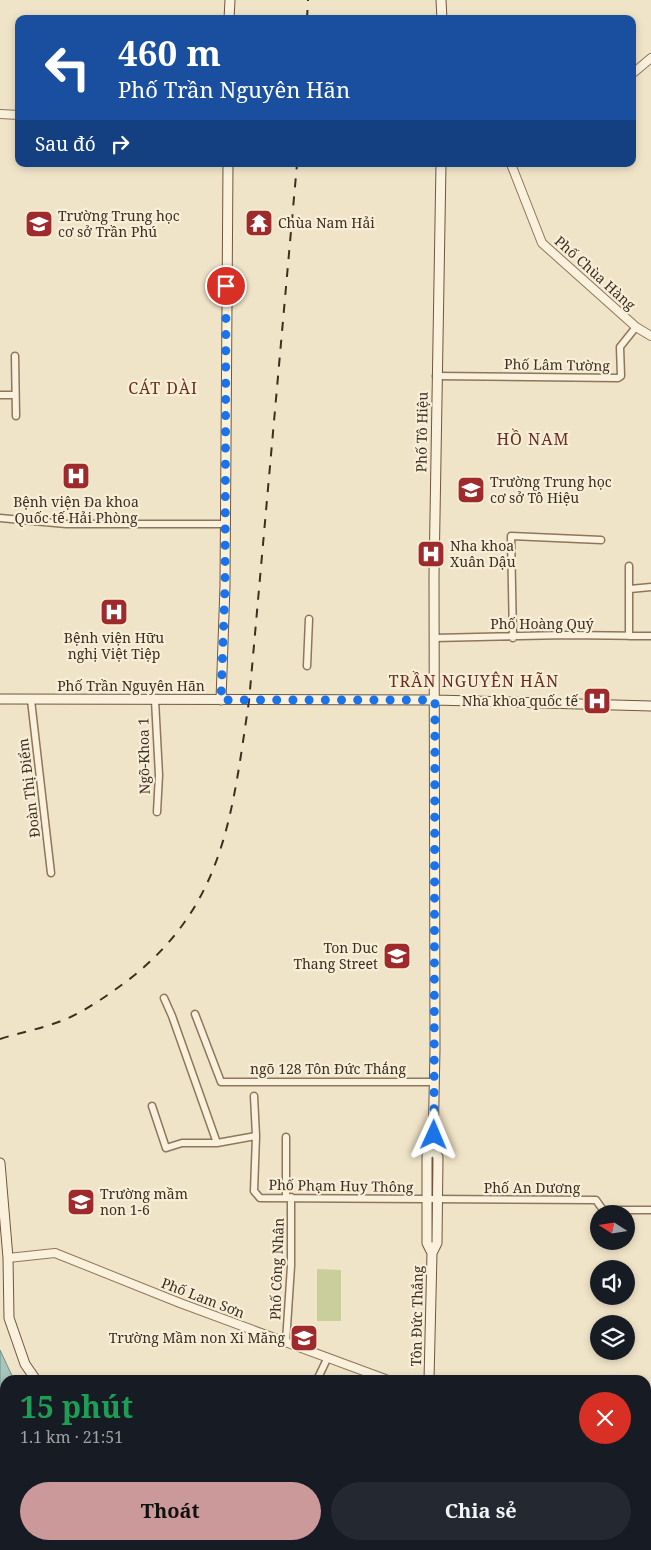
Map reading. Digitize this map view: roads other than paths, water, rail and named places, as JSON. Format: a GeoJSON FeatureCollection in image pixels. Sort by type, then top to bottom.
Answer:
{"type":"FeatureCollection","features":[{"type":"Feature","properties":{"kind":"main road"},"geometry":{"type":"LineString","coordinates":[[229,15],[230,0]]}},
{"type":"Feature","properties":{"kind":"main road"},"geometry":{"type":"LineString","coordinates":[[442,0],[442,15]]}},
{"type":"Feature","properties":{"kind":"main road"},"geometry":{"type":"LineString","coordinates":[[221,700],[226,524],[228,167]]}},
{"type":"Feature","properties":{"kind":"main road","name":"Phố Tô Hiệu"},"geometry":{"type":"LineString","coordinates":[[435,700],[436,376],[441,167]]}},
{"type":"Feature","properties":{"kind":"main road","name":"Phố Trần Nguyên Hãn"},"geometry":{"type":"LineString","coordinates":[[0,699],[435,700],[651,706]]}},
{"type":"Feature","properties":{"kind":"main road","name":"Tôn Đức Thắng"},"geometry":{"type":"LineString","coordinates":[[430,1375],[432,1253],[437,1243],[438,1157],[433,1148],[435,1082],[435,700]]}},
{"type":"Feature","properties":{"kind":"main road","name":"Tôn Đức Thắng"},"geometry":{"type":"LineString","coordinates":[[432,1253],[427,1243],[427,1156],[433,1148]]}},
{"type":"Feature","properties":{"kind":"main road"},"geometry":{"type":"LineString","coordinates":[[0,1163],[8,1258],[9,1318],[25,1364],[33,1375]]}},
{"type":"Feature","properties":{"kind":"street"},"geometry":{"type":"LineString","coordinates":[[636,71],[651,58]]}},
{"type":"Feature","properties":{"kind":"street"},"geometry":{"type":"LineString","coordinates":[[0,114],[15,115]]}},
{"type":"Feature","properties":{"kind":"street","name":"Phố Chùa Hàng"},"geometry":{"type":"LineString","coordinates":[[513,167],[542,243],[636,327],[651,336]]}},
{"type":"Feature","properties":{"kind":"street","name":"Phố Lâm Tường"},"geometry":{"type":"LineString","coordinates":[[436,376],[618,378],[621,376],[620,347],[636,327]]}},
{"type":"Feature","properties":{"kind":"street"},"geometry":{"type":"LineString","coordinates":[[15,356],[16,416]]}},
{"type":"Feature","properties":{"kind":"street"},"geometry":{"type":"LineString","coordinates":[[0,395],[15,395]]}},
{"type":"Feature","properties":{"kind":"street"},"geometry":{"type":"LineString","coordinates":[[0,518],[66,524],[226,524]]}},
{"type":"Feature","properties":{"kind":"street"},"geometry":{"type":"LineString","coordinates":[[513,638],[511,536],[601,540]]}},
{"type":"Feature","properties":{"kind":"street"},"geometry":{"type":"LineString","coordinates":[[629,566],[629,636]]}},
{"type":"Feature","properties":{"kind":"street"},"geometry":{"type":"LineString","coordinates":[[630,589],[651,587]]}},
{"type":"Feature","properties":{"kind":"street"},"geometry":{"type":"LineString","coordinates":[[307,666],[309,619]]}},
{"type":"Feature","properties":{"kind":"street","name":"Phố Hoàng Quý"},"geometry":{"type":"LineString","coordinates":[[434,638],[513,638],[566,635],[651,636]]}},
{"type":"Feature","properties":{"kind":"street","name":"Đoàn Thị Điểm"},"geometry":{"type":"LineString","coordinates":[[31,700],[51,873]]}},
{"type":"Feature","properties":{"kind":"street","name":"Ngõ-Khoa 1"},"geometry":{"type":"LineString","coordinates":[[155,700],[159,775],[157,812]]}},
{"type":"Feature","properties":{"kind":"street"},"geometry":{"type":"LineString","coordinates":[[164,998],[217,1143]]}},
{"type":"Feature","properties":{"kind":"street","name":"ngõ 128 Tôn Đức Thắng"},"geometry":{"type":"LineString","coordinates":[[195,1014],[221,1082],[435,1082]]}},
{"type":"Feature","properties":{"kind":"street","name":"Phố Phạm Huy Thông"},"geometry":{"type":"LineString","coordinates":[[254,1096],[256,1136],[254,1191],[260,1198],[437,1200]]}},
{"type":"Feature","properties":{"kind":"street"},"geometry":{"type":"LineString","coordinates":[[152,1106],[166,1148],[182,1143],[217,1143],[256,1136]]}},
{"type":"Feature","properties":{"kind":"street","name":"Phố Công Nhân"},"geometry":{"type":"LineString","coordinates":[[286,1137],[291,1266],[286,1342]]}},
{"type":"Feature","properties":{"kind":"street","name":"Phố An Dương"},"geometry":{"type":"LineString","coordinates":[[437,1200],[596,1200],[603,1210],[651,1210]]}},
{"type":"Feature","properties":{"kind":"street","name":"Phố Lam Sơn"},"geometry":{"type":"LineString","coordinates":[[8,1258],[55,1253],[180,1303],[373,1375]]}},
{"type":"Feature","properties":{"kind":"street"},"geometry":{"type":"LineString","coordinates":[[320,1375],[327,1359]]}},
{"type":"Feature","properties":{"kind":"water"},"geometry":{"type":"Polygon","coordinates":[[[0,1350],[12,1375],[0,1375],[0,1350]]]}},
{"type":"Feature","properties":{"kind":"railway"},"geometry":{"type":"LineString","coordinates":[[307,15],[308,0]]}},
{"type":"Feature","properties":{"kind":"railway"},"geometry":{"type":"LineString","coordinates":[[0,1039],[66,1019],[90,1007],[127,981],[160,952],[185,922],[204,889],[218,855],[229,819],[237,782],[249,701],[297,167]]}},
{"type":"Feature","properties":{"kind":"place","name":"Chùa Nam Hải"},"geometry":{"type":"Point","coordinates":[259,223]}},
{"type":"Feature","properties":{"kind":"place","name":"Trường Trung học cơ sở Trần Phú"},"geometry":{"type":"Point","coordinates":[39,224]}},
{"type":"Feature","properties":{"kind":"place","name":"Bệnh viện Đa khoa Quốc tế Hải Phòng"},"geometry":{"type":"Point","coordinates":[76,476]}},
{"type":"Feature","properties":{"kind":"place","name":"Trường Trung học cơ sở Tô Hiệu"},"geometry":{"type":"Point","coordinates":[471,490]}},
{"type":"Feature","properties":{"kind":"place","name":"Nha khoa Xuân Dậu"},"geometry":{"type":"Point","coordinates":[431,554]}},
{"type":"Feature","properties":{"kind":"place","name":"Bệnh viện Hữu nghị Việt Tiệp"},"geometry":{"type":"Point","coordinates":[114,612]}},
{"type":"Feature","properties":{"kind":"place","name":"Nha khoa quốc tế"},"geometry":{"type":"Point","coordinates":[597,701]}},
{"type":"Feature","properties":{"kind":"place","name":"Ton Duc Thang Street"},"geometry":{"type":"Point","coordinates":[397,956]}},
{"type":"Feature","properties":{"kind":"place","name":"Trường mầm non 1-6"},"geometry":{"type":"Point","coordinates":[81,1202]}},
{"type":"Feature","properties":{"kind":"place","name":"Trường Mầm non Xi Măng"},"geometry":{"type":"Point","coordinates":[304,1338]}},
{"type":"Feature","properties":{"kind":"district","name":"CÁT DÀI"},"geometry":{"type":"Point","coordinates":[163,388]}},
{"type":"Feature","properties":{"kind":"district","name":"HỒ NAM"},"geometry":{"type":"Point","coordinates":[533,439]}},
{"type":"Feature","properties":{"kind":"district","name":"TRẦN NGUYÊN HÃN"},"geometry":{"type":"Point","coordinates":[474,681]}}]}
